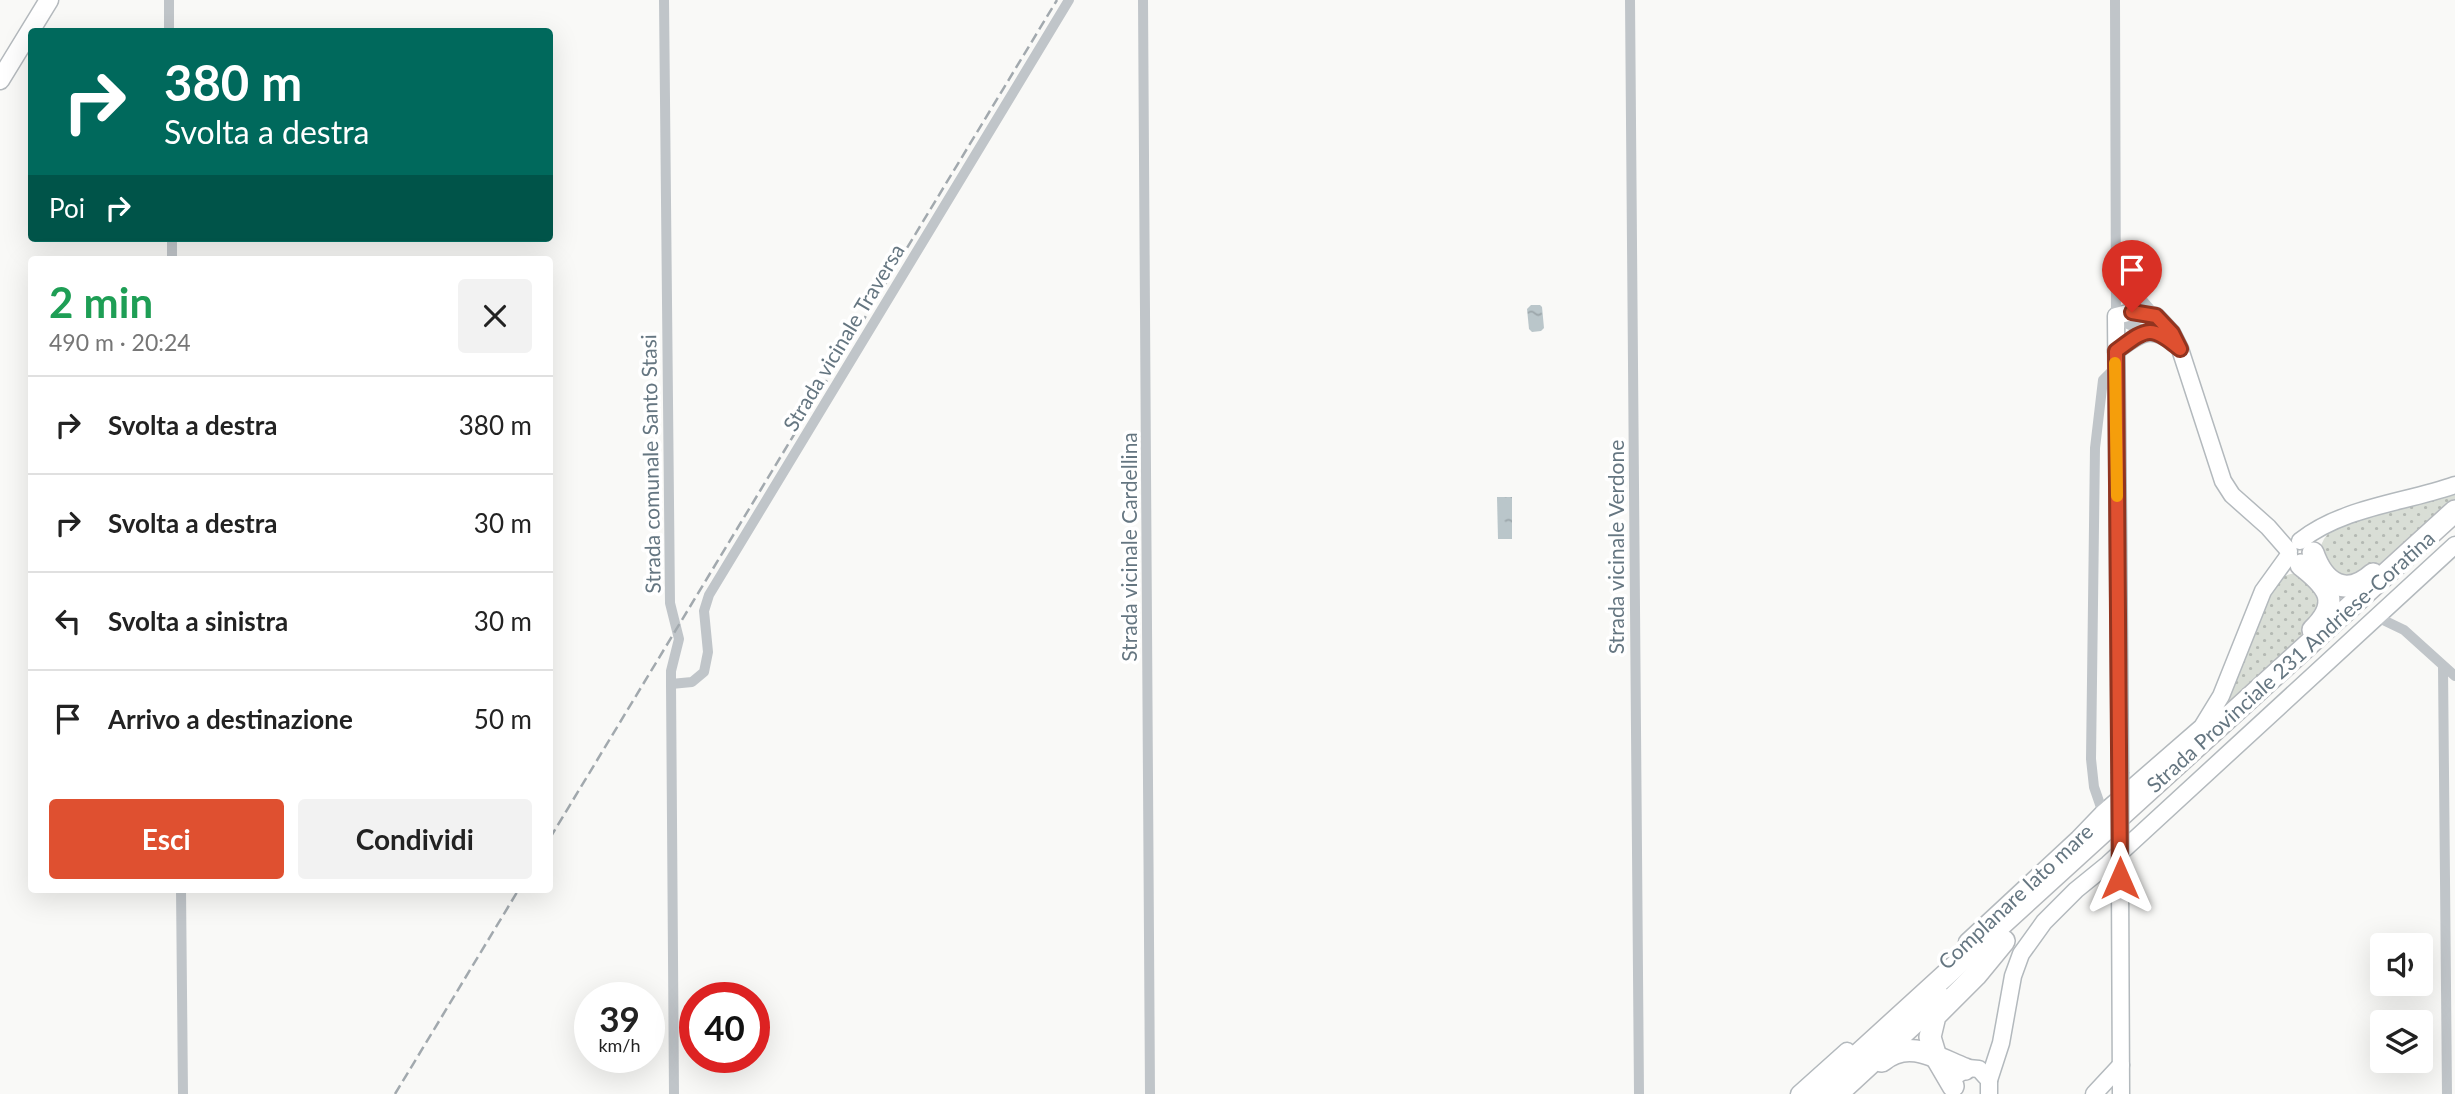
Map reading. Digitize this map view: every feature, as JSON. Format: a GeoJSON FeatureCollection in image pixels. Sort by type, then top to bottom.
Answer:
{"type":"FeatureCollection","features":[{"type":"Feature","properties":{"kind":"highway","name":"Strada Provinciale 231 Andriese-Coratina"},"geometry":{"type":"LineString","coordinates":[[1815,1094],[2455,511]]}},
{"type":"Feature","properties":{"kind":"highway","name":"Strada Provinciale 231 Andriese-Coratina"},"geometry":{"type":"LineString","coordinates":[[1837,1094],[2455,528]]}},
{"type":"Feature","properties":{"kind":"highway"},"geometry":{"type":"LineString","coordinates":[[2300,553],[2319,568],[2326,578],[2349,587],[2363,583],[2410,541],[2431,533]]}},
{"type":"Feature","properties":{"kind":"highway"},"geometry":{"type":"LineString","coordinates":[[2264,685],[2277,664],[2325,618],[2329,608],[2328,596],[2322,583],[2300,553]]}},
{"type":"Feature","properties":{"kind":"highway"},"geometry":{"type":"LineString","coordinates":[[1958,1083],[1936,1057],[1930,1037],[1935,1016],[1976,975],[2004,941]]}},
{"type":"Feature","properties":{"kind":"highway"},"geometry":{"type":"LineString","coordinates":[[1843,1094],[1896,1051],[1915,1048],[1936,1057]]}},
{"type":"Feature","properties":{"kind":"main road"},"geometry":{"type":"LineString","coordinates":[[32,28],[49,0]]}},
{"type":"Feature","properties":{"kind":"main road"},"geometry":{"type":"LineString","coordinates":[[0,80],[28,34]]}},
{"type":"Feature","properties":{"kind":"street"},"geometry":{"type":"LineString","coordinates":[[169,0],[169,28]]}},
{"type":"Feature","properties":{"kind":"street","name":"Strada comunale Santo Stasi"},"geometry":{"type":"LineString","coordinates":[[664,0],[670,603],[679,639],[671,671],[674,1094]]}},
{"type":"Feature","properties":{"kind":"street","name":"Strada vicinale Traversa"},"geometry":{"type":"LineString","coordinates":[[671,684],[692,682],[704,672],[708,652],[704,611],[709,595],[1069,0]]}},
{"type":"Feature","properties":{"kind":"street","name":"Strada vicinale Cardellina"},"geometry":{"type":"LineString","coordinates":[[1143,0],[1150,1094]]}},
{"type":"Feature","properties":{"kind":"street","name":"Strada vicinale Verdone"},"geometry":{"type":"LineString","coordinates":[[1630,0],[1639,1094]]}},
{"type":"Feature","properties":{"kind":"street"},"geometry":{"type":"LineString","coordinates":[[2115,0],[2121,1094]]}},
{"type":"Feature","properties":{"kind":"street"},"geometry":{"type":"LineString","coordinates":[[2116,259],[2137,294],[2172,333],[2180,349],[2223,481],[2232,495],[2300,553]]}},
{"type":"Feature","properties":{"kind":"street"},"geometry":{"type":"LineString","coordinates":[[2116,316],[2132,312],[2156,316]]}},
{"type":"Feature","properties":{"kind":"street"},"geometry":{"type":"LineString","coordinates":[[2116,316],[2128,324],[2161,333],[2180,349]]}},
{"type":"Feature","properties":{"kind":"street"},"geometry":{"type":"LineString","coordinates":[[2116,351],[2148,331]]}},
{"type":"Feature","properties":{"kind":"street"},"geometry":{"type":"LineString","coordinates":[[2103,813],[2094,787],[2091,759],[2095,447],[2103,380],[2115,368]]}},
{"type":"Feature","properties":{"kind":"street","name":"Complanare lato mare"},"geometry":{"type":"LineString","coordinates":[[1799,1094],[2069,848],[2103,813],[2196,733],[2221,696],[2263,591],[2273,576],[2330,524],[2347,516],[2455,485]]}},
{"type":"Feature","properties":{"kind":"street"},"geometry":{"type":"LineString","coordinates":[[1994,1088],[1996,1053],[2002,1038],[2017,965],[2036,932],[2076,890],[2108,864],[2455,545]]}},
{"type":"Feature","properties":{"kind":"street"},"geometry":{"type":"LineString","coordinates":[[2389,605],[2404,630],[2455,676]]}},
{"type":"Feature","properties":{"kind":"street"},"geometry":{"type":"LineString","coordinates":[[2376,617],[2404,630]]}},
{"type":"Feature","properties":{"kind":"street"},"geometry":{"type":"LineString","coordinates":[[2444,666],[2446,1094]]}},
{"type":"Feature","properties":{"kind":"street"},"geometry":{"type":"LineString","coordinates":[[181,893],[184,1094]]}},
{"type":"Feature","properties":{"kind":"street"},"geometry":{"type":"LineString","coordinates":[[1958,1083],[1996,1053]]}},
{"type":"Feature","properties":{"kind":"street"},"geometry":{"type":"LineString","coordinates":[[2094,1094],[2121,1065]]}},
{"type":"Feature","properties":{"kind":"street"},"geometry":{"type":"LineString","coordinates":[[1958,1083],[1983,1072],[1994,1088]]}},
{"type":"Feature","properties":{"kind":"shaded area"},"geometry":{"type":"Polygon","coordinates":[[[2455,490],[2455,499],[2370,573],[2357,580],[2332,574],[2319,550],[2333,527],[2455,490]]]}},
{"type":"Feature","properties":{"kind":"shaded area"},"geometry":{"type":"Polygon","coordinates":[[[2299,573],[2325,599],[2316,624],[2214,718],[2266,593],[2280,578],[2299,573]]]}},
{"type":"Feature","properties":{"kind":"water"},"geometry":{"type":"Polygon","coordinates":[[[1531,305],[1542,307],[1544,328],[1541,331],[1532,332],[1529,329],[1527,309],[1531,305]]]}},
{"type":"Feature","properties":{"kind":"water"},"geometry":{"type":"Polygon","coordinates":[[[1497,497],[1512,497],[1512,539],[1498,539],[1497,497]]]}},
{"type":"Feature","properties":{"kind":"railway"},"geometry":{"type":"LineString","coordinates":[[553,833],[1057,0]]}},
{"type":"Feature","properties":{"kind":"railway"},"geometry":{"type":"LineString","coordinates":[[395,1094],[517,893]]}},
{"type":"Feature","properties":{"kind":"slow traffic"},"geometry":{"type":"LineString","coordinates":[[2115,363],[2117,496]]}},
{"type":"Feature","properties":{"kind":"route"},"geometry":{"type":"LineString","coordinates":[[2120,878],[2116,351],[2148,331],[2161,333],[2180,349],[2172,333],[2156,316],[2132,312]]}}]}
